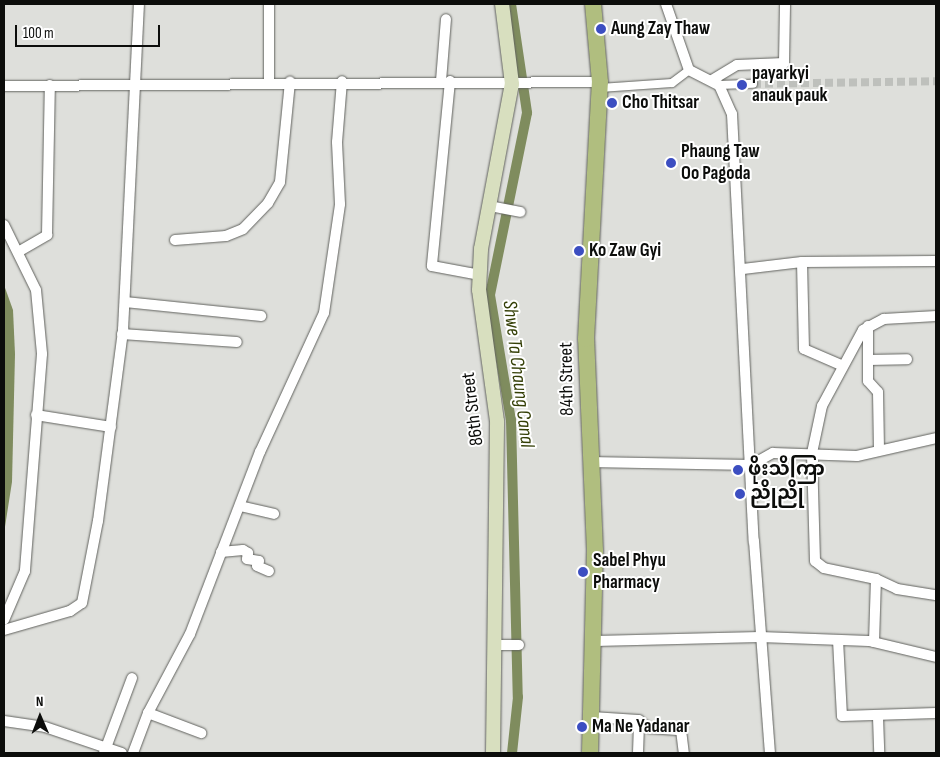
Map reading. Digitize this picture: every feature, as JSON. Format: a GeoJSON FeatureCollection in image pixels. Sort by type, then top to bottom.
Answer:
{"type":"FeatureCollection","features":[{"type":"Feature","properties":{"kind":"main road","name":"86th Street"},"geometry":{"type":"LineString","coordinates":[[493,753],[509,645],[497,421],[479,313],[480,274],[505,209],[515,84],[502,4]]}},
{"type":"Feature","properties":{"kind":"main road","name":"84th Street"},"geometry":{"type":"LineString","coordinates":[[590,753],[595,641],[586,339],[600,85],[591,6]]}},
{"type":"Feature","properties":{"kind":"street"},"geometry":{"type":"LineString","coordinates":[[4,630],[70,611],[82,603],[111,427],[122,334],[138,84],[139,4]]}},
{"type":"Feature","properties":{"kind":"street"},"geometry":{"type":"LineString","coordinates":[[269,4],[269,81]]}},
{"type":"Feature","properties":{"kind":"street"},"geometry":{"type":"LineString","coordinates":[[666,4],[689,70],[715,83],[753,84]]}},
{"type":"Feature","properties":{"kind":"street"},"geometry":{"type":"LineString","coordinates":[[715,83],[737,65],[784,63],[785,4]]}},
{"type":"Feature","properties":{"kind":"street"},"geometry":{"type":"LineString","coordinates":[[446,19],[446,81],[432,266],[480,274]]}},
{"type":"Feature","properties":{"kind":"street"},"geometry":{"type":"LineString","coordinates":[[4,86],[269,81],[446,81],[533,85],[600,85],[672,83],[689,70]]}},
{"type":"Feature","properties":{"kind":"street"},"geometry":{"type":"LineString","coordinates":[[175,240],[226,236],[243,230],[268,203],[280,182],[290,81]]}},
{"type":"Feature","properties":{"kind":"street"},"geometry":{"type":"LineString","coordinates":[[133,753],[148,712],[172,673],[240,506],[324,313],[340,204],[337,142],[342,81]]}},
{"type":"Feature","properties":{"kind":"street"},"geometry":{"type":"LineString","coordinates":[[715,83],[732,114],[743,269],[760,637],[770,753]]}},
{"type":"Feature","properties":{"kind":"street"},"geometry":{"type":"LineString","coordinates":[[18,252],[47,236],[50,85]]}},
{"type":"Feature","properties":{"kind":"street"},"geometry":{"type":"LineString","coordinates":[[4,226],[36,290],[40,322],[36,415],[25,571],[4,620]]}},
{"type":"Feature","properties":{"kind":"street"},"geometry":{"type":"LineString","coordinates":[[743,269],[802,262],[936,261]]}},
{"type":"Feature","properties":{"kind":"street"},"geometry":{"type":"LineString","coordinates":[[802,262],[804,349],[841,365]]}},
{"type":"Feature","properties":{"kind":"street"},"geometry":{"type":"LineString","coordinates":[[125,302],[261,316]]}},
{"type":"Feature","properties":{"kind":"street"},"geometry":{"type":"LineString","coordinates":[[936,316],[891,318],[868,326],[841,365],[822,406],[812,453],[815,561],[824,568],[876,579],[897,589],[936,595]]}},
{"type":"Feature","properties":{"kind":"street"},"geometry":{"type":"LineString","coordinates":[[868,326],[868,381],[878,392],[879,449]]}},
{"type":"Feature","properties":{"kind":"street"},"geometry":{"type":"LineString","coordinates":[[122,334],[237,342]]}},
{"type":"Feature","properties":{"kind":"street"},"geometry":{"type":"LineString","coordinates":[[868,360],[907,359]]}},
{"type":"Feature","properties":{"kind":"street"},"geometry":{"type":"LineString","coordinates":[[36,415],[111,427]]}},
{"type":"Feature","properties":{"kind":"street"},"geometry":{"type":"LineString","coordinates":[[589,462],[751,465],[773,453],[857,456],[879,449],[936,438]]}},
{"type":"Feature","properties":{"kind":"street"},"geometry":{"type":"LineString","coordinates":[[240,506],[274,514]]}},
{"type":"Feature","properties":{"kind":"street"},"geometry":{"type":"LineString","coordinates":[[222,552],[243,550],[248,553],[247,558],[259,561],[258,566],[269,571]]}},
{"type":"Feature","properties":{"kind":"street"},"geometry":{"type":"LineString","coordinates":[[874,642],[876,579]]}},
{"type":"Feature","properties":{"kind":"street"},"geometry":{"type":"LineString","coordinates":[[595,641],[760,637],[838,640],[874,642],[936,658]]}},
{"type":"Feature","properties":{"kind":"street"},"geometry":{"type":"LineString","coordinates":[[838,640],[840,713],[848,718],[936,713]]}},
{"type":"Feature","properties":{"kind":"street"},"geometry":{"type":"LineString","coordinates":[[105,749],[132,678]]}},
{"type":"Feature","properties":{"kind":"street"},"geometry":{"type":"LineString","coordinates":[[148,712],[200,733]]}},
{"type":"Feature","properties":{"kind":"street"},"geometry":{"type":"LineString","coordinates":[[592,717],[639,720],[649,728],[681,730],[684,753]]}},
{"type":"Feature","properties":{"kind":"street"},"geometry":{"type":"LineString","coordinates":[[878,717],[879,753]]}},
{"type":"Feature","properties":{"kind":"street"},"geometry":{"type":"LineString","coordinates":[[638,753],[639,720]]}},
{"type":"Feature","properties":{"kind":"street"},"geometry":{"type":"LineString","coordinates":[[4,721],[122,753]]}},
{"type":"Feature","properties":{"kind":"shaded area"},"geometry":{"type":"Polygon","coordinates":[[[4,285],[13,310],[15,354],[12,482],[4,533],[4,285]]]}},
{"type":"Feature","properties":{"kind":"waterway","name":"Shwe Ta Chaung Canal"},"geometry":{"type":"LineString","coordinates":[[511,4],[527,113],[490,295],[511,420],[518,697],[512,753]]}},
{"type":"Feature","properties":{"kind":"tunnel"},"geometry":{"type":"LineString","coordinates":[[753,84],[936,81]]}},
{"type":"Feature","properties":{"kind":"place","name":"Aung Zay Thaw"},"geometry":{"type":"Point","coordinates":[601,29]}},
{"type":"Feature","properties":{"kind":"place","name":"payarkyi anauk pauk"},"geometry":{"type":"Point","coordinates":[742,85]}},
{"type":"Feature","properties":{"kind":"place","name":"Cho Thitsar"},"geometry":{"type":"Point","coordinates":[612,103]}},
{"type":"Feature","properties":{"kind":"place","name":"Phaung Taw Oo Pagoda"},"geometry":{"type":"Point","coordinates":[671,163]}},
{"type":"Feature","properties":{"kind":"place","name":"Ko Zaw Gyi"},"geometry":{"type":"Point","coordinates":[579,251]}},
{"type":"Feature","properties":{"kind":"place","name":"ဖိုးသိကြာ"},"geometry":{"type":"Point","coordinates":[738,470]}},
{"type":"Feature","properties":{"kind":"place","name":"ညိုညို"},"geometry":{"type":"Point","coordinates":[740,494]}},
{"type":"Feature","properties":{"kind":"place","name":"Sabel Phyu Pharmacy"},"geometry":{"type":"Point","coordinates":[583,572]}},
{"type":"Feature","properties":{"kind":"place","name":"Ma Ne Yadanar"},"geometry":{"type":"Point","coordinates":[582,727]}}]}
